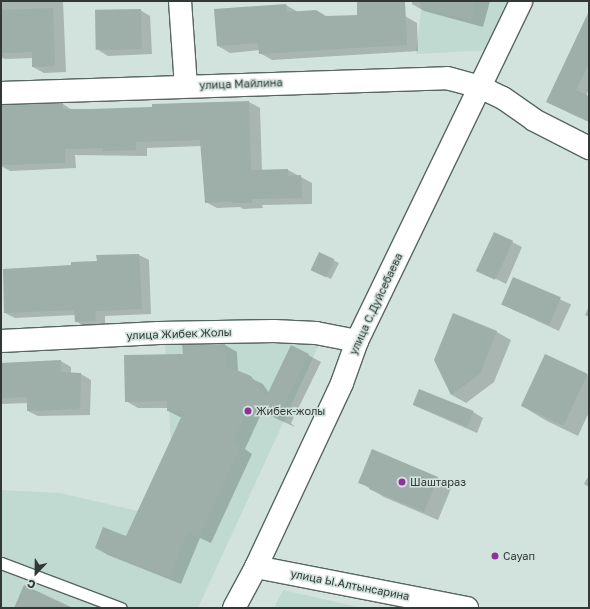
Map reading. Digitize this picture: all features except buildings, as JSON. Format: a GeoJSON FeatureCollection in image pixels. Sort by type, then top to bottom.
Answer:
{"type":"FeatureCollection","features":[{"type":"Feature","properties":{"kind":"street"},"geometry":{"type":"LineString","coordinates":[[180,1],[186,86]]}},
{"type":"Feature","properties":{"kind":"street","name":"улица С.Дуйсебаева"},"geometry":{"type":"LineString","coordinates":[[234,608],[256,567],[342,383],[357,341],[522,1]]}},
{"type":"Feature","properties":{"kind":"street","name":"улица Майлина"},"geometry":{"type":"LineString","coordinates":[[1,93],[447,78],[480,87]]}},
{"type":"Feature","properties":{"kind":"street"},"geometry":{"type":"LineString","coordinates":[[480,87],[503,98],[534,120],[589,148]]}},
{"type":"Feature","properties":{"kind":"street","name":"улица Жибек Жолы"},"geometry":{"type":"LineString","coordinates":[[1,341],[158,333],[274,331],[316,333],[357,341]]}},
{"type":"Feature","properties":{"kind":"street","name":"улица Ы.Алтынсарина"},"geometry":{"type":"LineString","coordinates":[[256,567],[467,608]]}},
{"type":"Feature","properties":{"kind":"lane"},"geometry":{"type":"LineString","coordinates":[[1,563],[121,608]]}},
{"type":"Feature","properties":{"kind":"shaded area"},"geometry":{"type":"Polygon","coordinates":[[[422,1],[513,1],[492,50],[416,54],[422,1]]]}},
{"type":"Feature","properties":{"kind":"shaded area"},"geometry":{"type":"Polygon","coordinates":[[[321,340],[198,608],[1,608],[1,490],[60,493],[147,513],[171,444],[165,341],[321,340]]]}},
{"type":"Feature","properties":{"kind":"shaded area"},"geometry":{"type":"Polygon","coordinates":[[[283,590],[363,608],[274,608],[283,590]]]}},
{"type":"Feature","properties":{"kind":"place","name":"Жибек-жолы"},"geometry":{"type":"Point","coordinates":[248,411]}},
{"type":"Feature","properties":{"kind":"place","name":"Шаштараз"},"geometry":{"type":"Point","coordinates":[402,482]}},
{"type":"Feature","properties":{"kind":"place","name":"Сауап"},"geometry":{"type":"Point","coordinates":[495,556]}}]}
